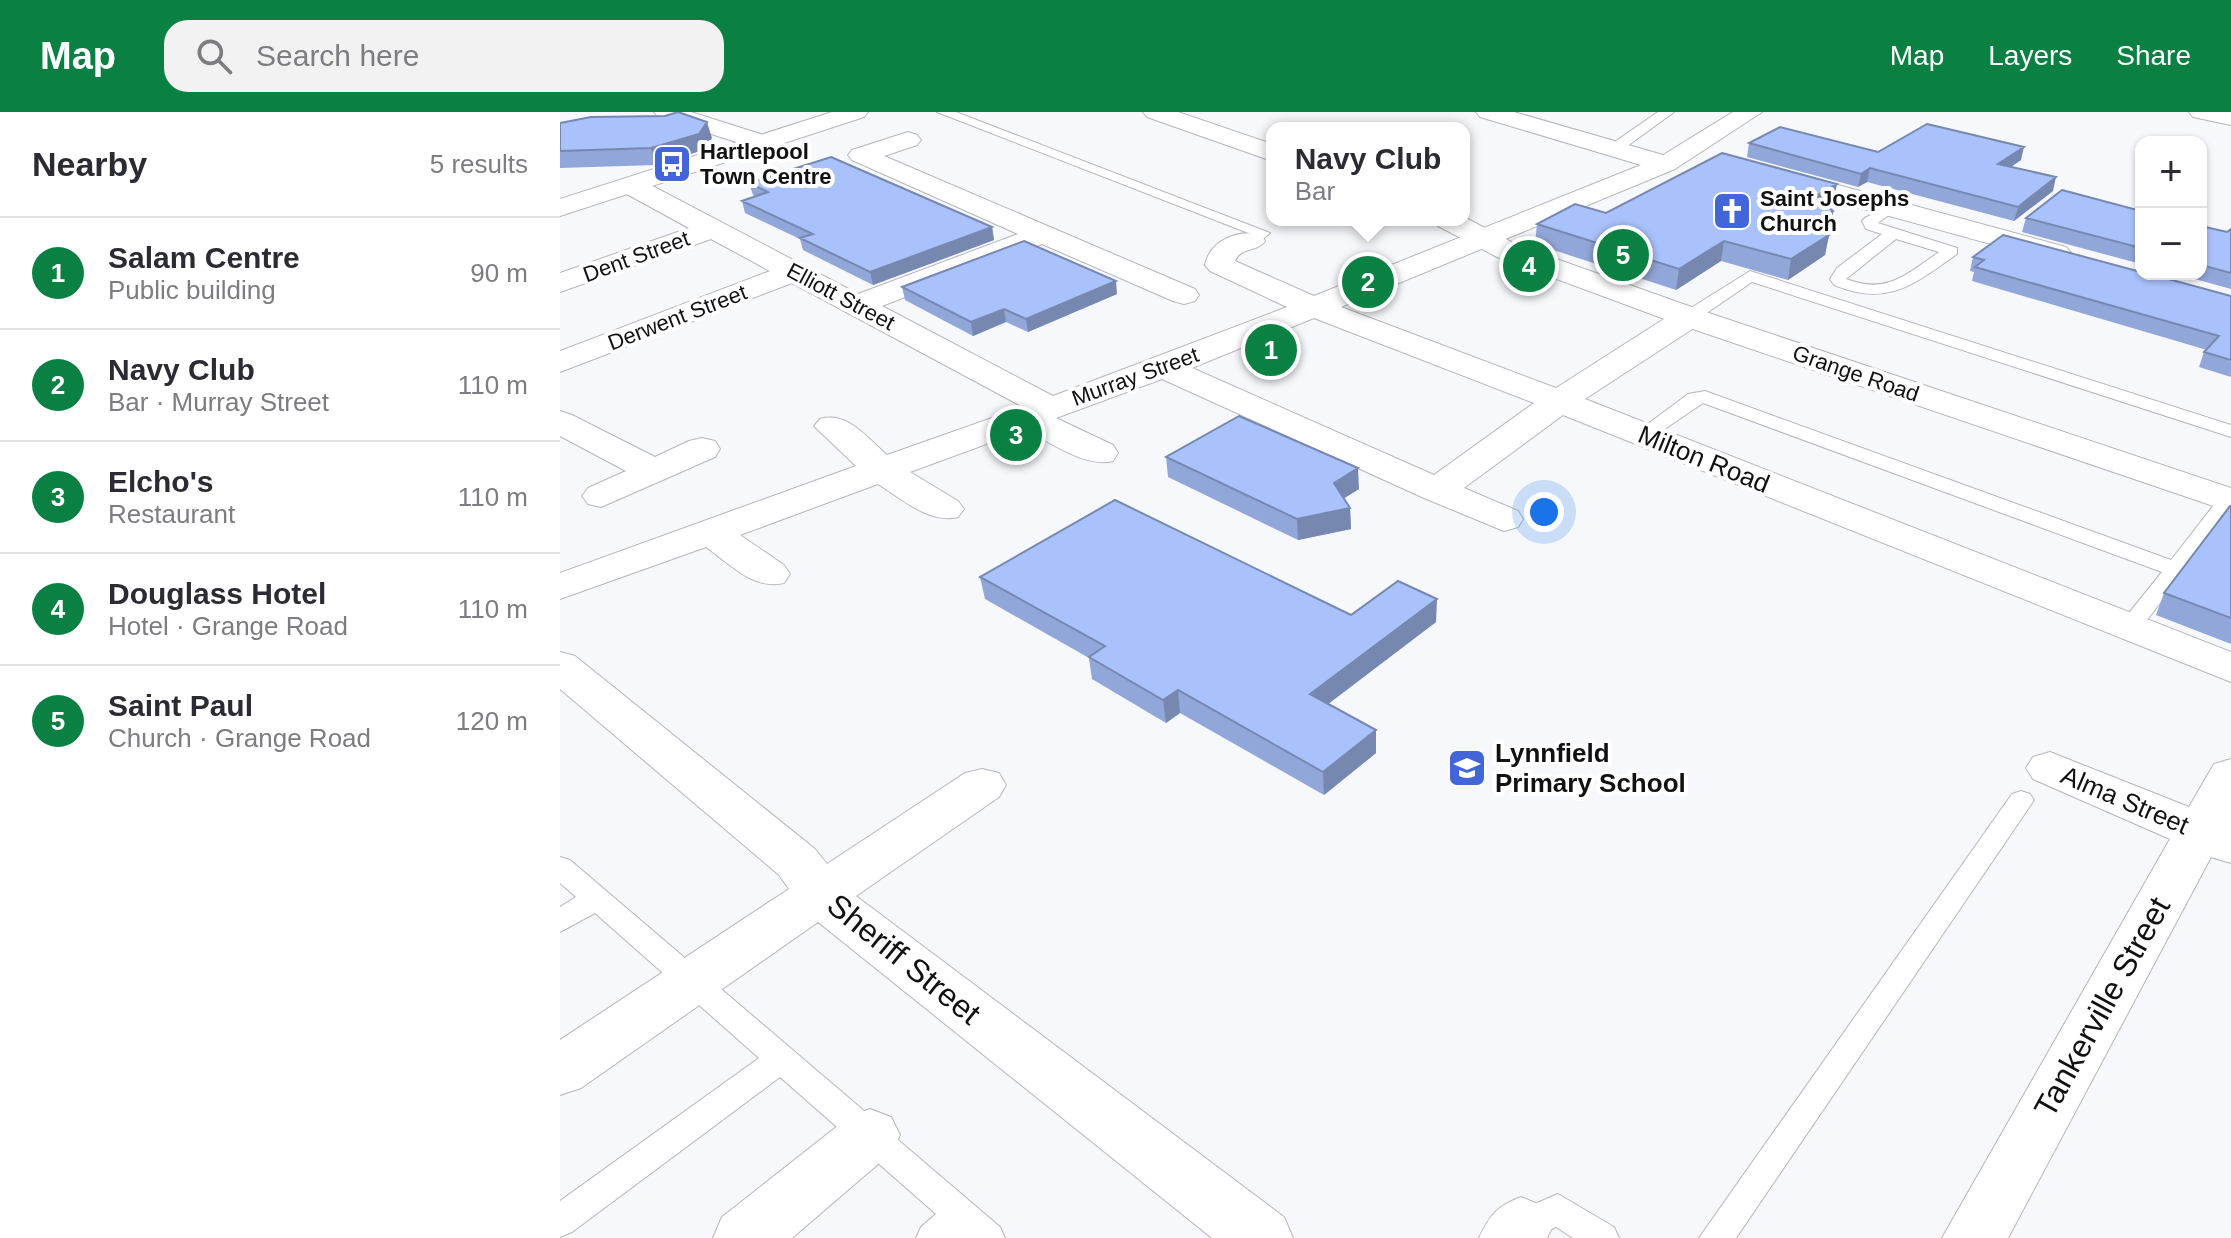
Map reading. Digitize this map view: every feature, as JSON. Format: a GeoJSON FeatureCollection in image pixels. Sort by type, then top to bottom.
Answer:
{"type":"FeatureCollection","features":[{"type":"Feature","properties":{"kind":"street"},"geometry":{"type":"LineString","coordinates":[[666,112],[764,143]]}},
{"type":"Feature","properties":{"kind":"street"},"geometry":{"type":"LineString","coordinates":[[560,208],[856,112]]}},
{"type":"Feature","properties":{"kind":"street"},"geometry":{"type":"LineString","coordinates":[[1155,112],[1266,151]]}},
{"type":"Feature","properties":{"kind":"street"},"geometry":{"type":"LineString","coordinates":[[1549,130],[1578,112]]}},
{"type":"Feature","properties":{"kind":"street","name":"Murray Street"},"geometry":{"type":"LineString","coordinates":[[560,587],[1164,367],[1310,306],[1483,240],[1677,158],[1750,112]]}},
{"type":"Feature","properties":{"kind":"street"},"geometry":{"type":"LineString","coordinates":[[2201,112],[2231,118]]}},
{"type":"Feature","properties":{"kind":"street"},"geometry":{"type":"LineString","coordinates":[[1494,113],[1549,130],[1677,158],[1717,160]]}},
{"type":"Feature","properties":{"kind":"street"},"geometry":{"type":"LineString","coordinates":[[908,140],[861,155],[1184,295]]}},
{"type":"Feature","properties":{"kind":"street"},"geometry":{"type":"LineString","coordinates":[[1746,168],[1892,221],[2083,261]]}},
{"type":"Feature","properties":{"kind":"street","name":"Elliott Street"},"geometry":{"type":"LineString","coordinates":[[632,186],[857,305],[1038,412],[1100,453]]}},
{"type":"Feature","properties":{"kind":"street","name":"Grange Road"},"geometry":{"type":"LineString","coordinates":[[1458,226],[1483,240],[1689,317],[2230,501]]}},
{"type":"Feature","properties":{"kind":"street","name":"Dent Street"},"geometry":{"type":"LineString","coordinates":[[560,283],[712,229]]}},
{"type":"Feature","properties":{"kind":"street"},"geometry":{"type":"LineString","coordinates":[[857,305],[1043,234]]}},
{"type":"Feature","properties":{"kind":"street","name":"Milton Road"},"geometry":{"type":"LineString","coordinates":[[1251,241],[1228,249],[1222,254],[1220,265],[1310,306],[1559,401],[2231,668]]}},
{"type":"Feature","properties":{"kind":"street","name":"Derwent Street"},"geometry":{"type":"LineString","coordinates":[[560,362],[794,272]]}},
{"type":"Feature","properties":{"kind":"street"},"geometry":{"type":"LineString","coordinates":[[1437,490],[1559,401],[1689,317]]}},
{"type":"Feature","properties":{"kind":"street"},"geometry":{"type":"LineString","coordinates":[[1164,367],[1504,519]]}},
{"type":"Feature","properties":{"kind":"street"},"geometry":{"type":"LineString","coordinates":[[560,422],[654,471]]}},
{"type":"Feature","properties":{"kind":"street"},"geometry":{"type":"LineString","coordinates":[[832,426],[883,471],[945,509]]}},
{"type":"Feature","properties":{"kind":"street"},"geometry":{"type":"LineString","coordinates":[[601,496],[702,449]]}},
{"type":"Feature","properties":{"kind":"street"},"geometry":{"type":"LineString","coordinates":[[712,533],[770,574]]}},
{"type":"Feature","properties":{"kind":"street","name":"Sheriff Street"},"geometry":{"type":"LineString","coordinates":[[560,666],[797,862],[822,895],[851,922],[1261,1238]]}},
{"type":"Feature","properties":{"kind":"street","name":"Tankerville Street"},"geometry":{"type":"LineString","coordinates":[[1974,1238],[2215,838],[2231,775]]}},
{"type":"Feature","properties":{"kind":"street","name":"Alma Street"},"geometry":{"type":"LineString","coordinates":[[2036,784],[2215,838]]}},
{"type":"Feature","properties":{"kind":"street"},"geometry":{"type":"LineString","coordinates":[[560,1071],[982,785]]}},
{"type":"Feature","properties":{"kind":"street"},"geometry":{"type":"LineString","coordinates":[[745,1238],[870,1135]]}},
{"type":"Feature","properties":{"kind":"lane"},"geometry":{"type":"LineString","coordinates":[[944,112],[1262,233],[1251,241]]}},
{"type":"Feature","properties":{"kind":"lane"},"geometry":{"type":"LineString","coordinates":[[1621,144],[1667,112]]}},
{"type":"Feature","properties":{"kind":"lane"},"geometry":{"type":"LineString","coordinates":[[1892,221],[1951,251],[1887,291],[1870,292],[1840,282],[1838,279],[1843,271],[1892,221]]}},
{"type":"Feature","properties":{"kind":"lane"},"geometry":{"type":"LineString","coordinates":[[1689,317],[1750,276],[2231,431]]}},
{"type":"Feature","properties":{"kind":"lane"},"geometry":{"type":"LineString","coordinates":[[1643,435],[1695,398],[1705,397],[2175,569]]}},
{"type":"Feature","properties":{"kind":"lane"},"geometry":{"type":"LineString","coordinates":[[2129,628],[2230,501]]}},
{"type":"Feature","properties":{"kind":"lane"},"geometry":{"type":"LineString","coordinates":[[1716,1238],[2036,784]]}},
{"type":"Feature","properties":{"kind":"lane"},"geometry":{"type":"LineString","coordinates":[[560,867],[988,1238]]}},
{"type":"Feature","properties":{"kind":"lane"},"geometry":{"type":"LineString","coordinates":[[560,921],[597,898]]}},
{"type":"Feature","properties":{"kind":"lane"},"geometry":{"type":"LineString","coordinates":[[560,1221],[782,1058]]}},
{"type":"Feature","properties":{"kind":"lane"},"geometry":{"type":"LineString","coordinates":[[1516,1232],[1558,1209],[1602,1238]]}},
{"type":"Feature","properties":{"kind":"lane"},"geometry":{"type":"LineString","coordinates":[[933,1238],[961,1214]]}},
{"type":"Feature","properties":{"kind":"building"},"geometry":{"type":"Polygon","coordinates":[[[678,112],[707,122],[699,134],[651,148],[560,151],[560,123],[591,117],[665,116],[678,112]]]}},
{"type":"Feature","properties":{"kind":"building"},"geometry":{"type":"Polygon","coordinates":[[[1927,124],[2024,147],[1998,164],[2056,177],[2018,207],[1870,168],[1861,174],[1749,143],[1780,127],[1878,152],[1927,124]]]}},
{"type":"Feature","properties":{"kind":"building"},"geometry":{"type":"Polygon","coordinates":[[[1722,153],[1837,184],[1816,196],[1833,211],[1803,227],[1829,235],[1791,259],[1724,241],[1679,269],[1537,224],[1575,204],[1606,213],[1722,153]]]}},
{"type":"Feature","properties":{"kind":"building"},"geometry":{"type":"Polygon","coordinates":[[[831,157],[992,227],[870,272],[800,238],[813,234],[742,201],[768,192],[749,183],[831,157]]]}},
{"type":"Feature","properties":{"kind":"building"},"geometry":{"type":"Polygon","coordinates":[[[2062,190],[2135,209],[2135,246],[2026,218],[2062,190]]]}},
{"type":"Feature","properties":{"kind":"building"},"geometry":{"type":"Polygon","coordinates":[[[2207,227],[2227,232],[2231,229],[2231,273],[2207,267],[2207,227]]]}},
{"type":"Feature","properties":{"kind":"building"},"geometry":{"type":"Polygon","coordinates":[[[2003,235],[2135,270],[2135,280],[2172,280],[2231,296],[2231,360],[2204,352],[2219,336],[1975,267],[1984,260],[1973,257],[2003,235]]]}},
{"type":"Feature","properties":{"kind":"building"},"geometry":{"type":"Polygon","coordinates":[[[1024,241],[1116,281],[1026,319],[1004,309],[971,322],[902,287],[1024,241]]]}},
{"type":"Feature","properties":{"kind":"building"},"geometry":{"type":"Polygon","coordinates":[[[1239,416],[1358,468],[1334,483],[1350,508],[1297,519],[1166,457],[1239,416]]]}},
{"type":"Feature","properties":{"kind":"building"},"geometry":{"type":"Polygon","coordinates":[[[1115,500],[1351,615],[1398,581],[1437,599],[1310,694],[1376,730],[1323,772],[1178,690],[1163,700],[1089,657],[1105,646],[980,577],[1115,500]]]}},
{"type":"Feature","properties":{"kind":"building"},"geometry":{"type":"Polygon","coordinates":[[[2231,506],[2231,618],[2164,593],[2231,506]]]}},
{"type":"Feature","properties":{"kind":"place","name":"Hartlepool Town Centre"},"geometry":{"type":"Point","coordinates":[672,164]}},
{"type":"Feature","properties":{"kind":"place","name":"Saint Josephs Church"},"geometry":{"type":"Point","coordinates":[1732,211]}},
{"type":"Feature","properties":{"kind":"place","name":"Saint Paul"},"geometry":{"type":"Point","coordinates":[1623,255]}},
{"type":"Feature","properties":{"kind":"place","name":"Douglass Hotel"},"geometry":{"type":"Point","coordinates":[1529,266]}},
{"type":"Feature","properties":{"kind":"place","name":"Navy Club"},"geometry":{"type":"Point","coordinates":[1368,282]}},
{"type":"Feature","properties":{"kind":"place","name":"Salam Centre"},"geometry":{"type":"Point","coordinates":[1271,350]}},
{"type":"Feature","properties":{"kind":"place","name":"Elcho's"},"geometry":{"type":"Point","coordinates":[1016,435]}},
{"type":"Feature","properties":{"kind":"place","name":"Lynnfield Primary School"},"geometry":{"type":"Point","coordinates":[1467,768]}}]}
